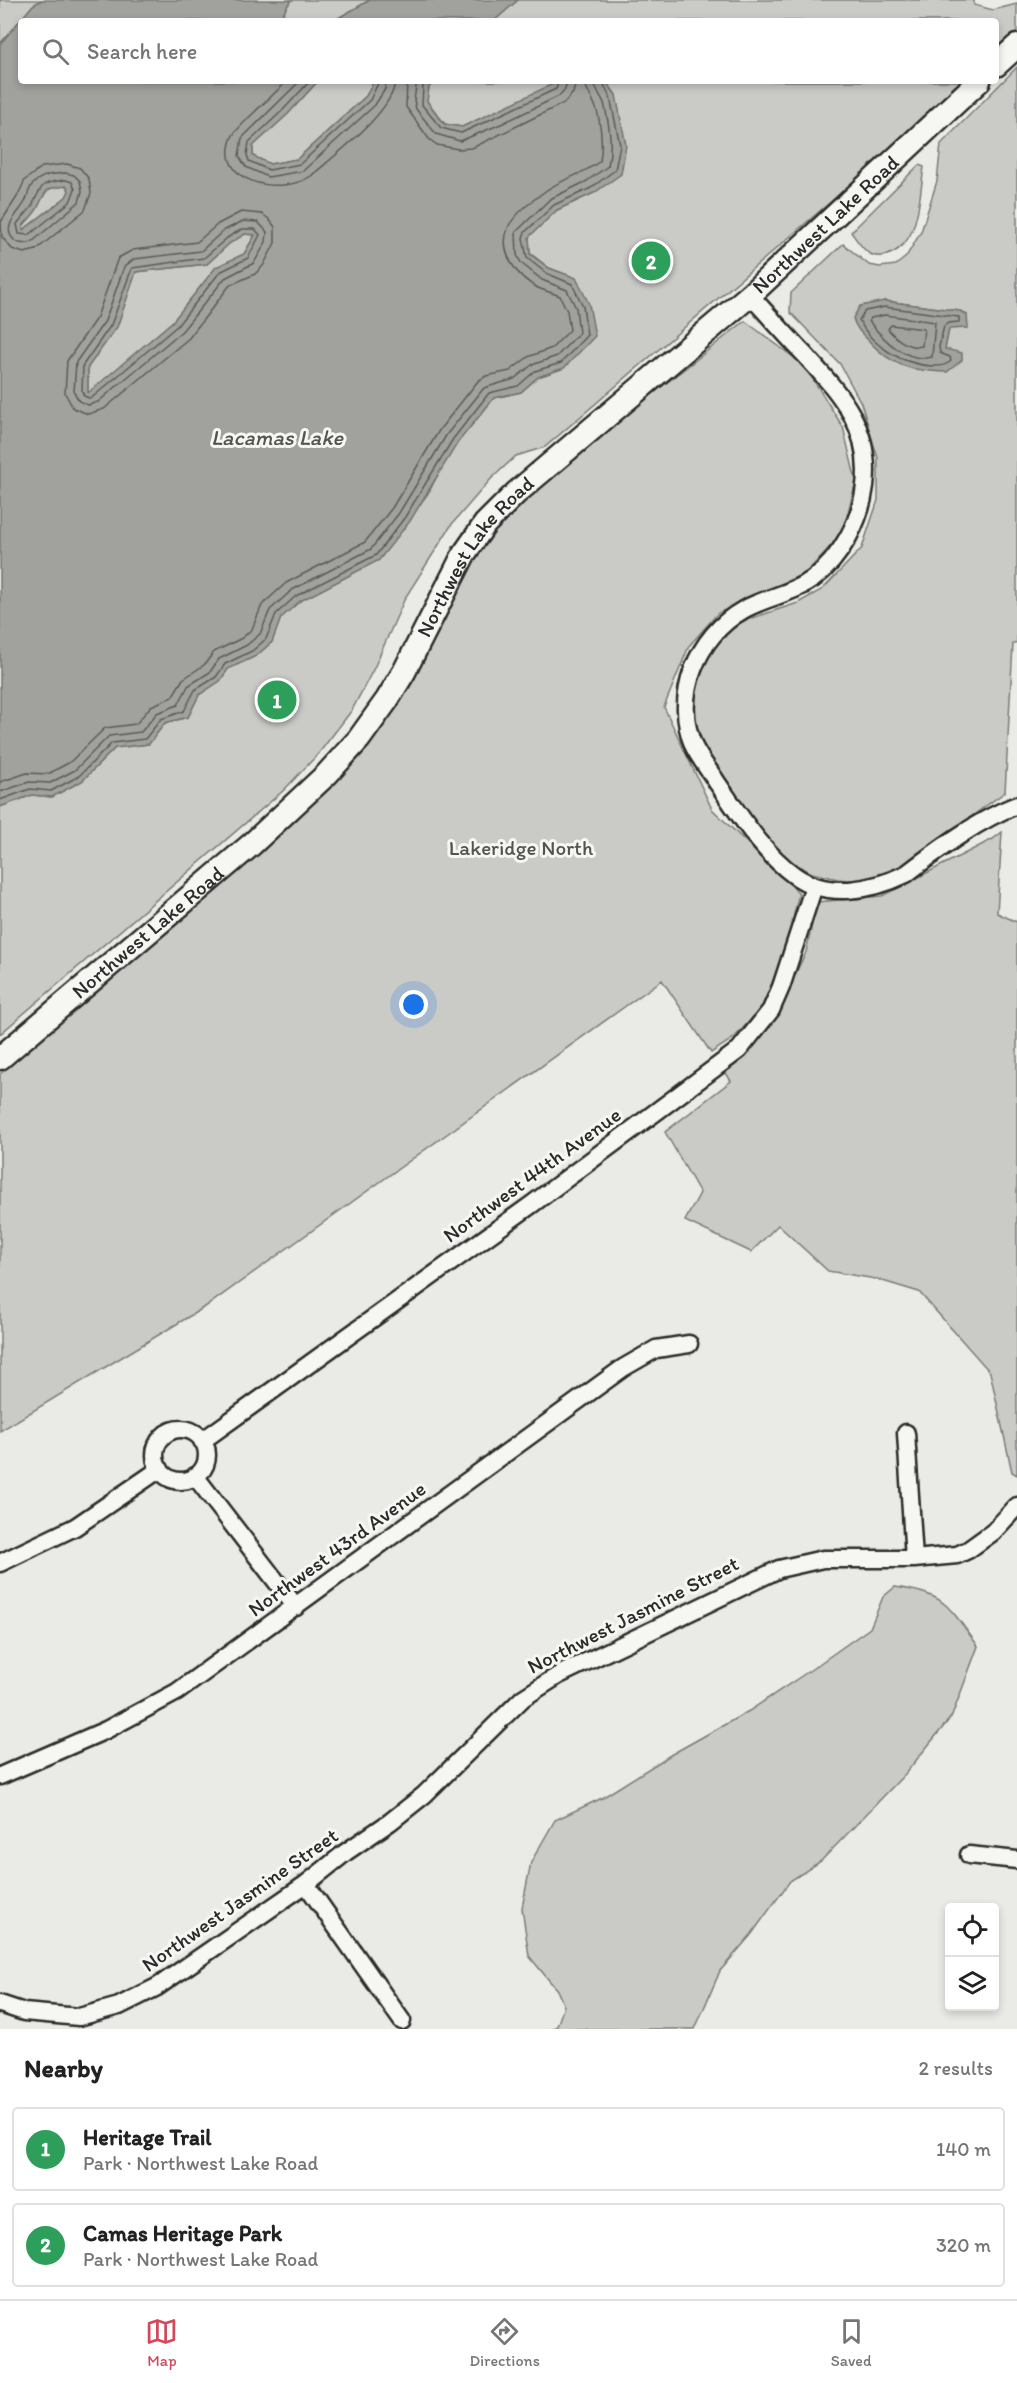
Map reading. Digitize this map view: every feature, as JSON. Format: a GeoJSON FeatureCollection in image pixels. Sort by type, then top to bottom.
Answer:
{"type":"FeatureCollection","features":[{"type":"Feature","properties":{"kind":"main road"},"geometry":{"type":"LineString","coordinates":[[999,62],[1017,46]]}},
{"type":"Feature","properties":{"kind":"main road","name":"Northwest Lake Road"},"geometry":{"type":"LineString","coordinates":[[0,1058],[252,844],[327,774],[359,738],[387,700],[404,672],[464,554],[485,524],[516,493],[750,295],[976,84]]}},
{"type":"Feature","properties":{"kind":"street"},"geometry":{"type":"LineString","coordinates":[[750,295],[845,400],[861,438],[866,461],[865,487],[856,522],[846,541],[825,568],[802,586],[742,610],[729,619],[708,640],[689,678],[687,690],[687,719],[698,753],[751,831],[778,862],[800,879],[814,886],[849,890],[875,887],[889,882],[906,874],[980,822],[1017,805]]}},
{"type":"Feature","properties":{"kind":"street","name":"Northwest 44th Avenue"},"geometry":{"type":"LineString","coordinates":[[202,1441],[531,1204],[738,1050],[771,1010],[781,987],[814,886]]}},
{"type":"Feature","properties":{"kind":"street","name":"Northwest 43rd Avenue"},"geometry":{"type":"LineString","coordinates":[[0,1776],[106,1730],[154,1706],[199,1677],[623,1368],[656,1349],[689,1344]]}},
{"type":"Feature","properties":{"kind":"street"},"geometry":{"type":"LineString","coordinates":[[177,1429],[187,1430],[196,1434],[202,1441],[206,1456],[204,1466],[195,1476],[184,1480],[174,1480],[160,1469],[155,1458],[156,1448],[160,1439],[168,1433],[177,1429]]}},
{"type":"Feature","properties":{"kind":"street"},"geometry":{"type":"LineString","coordinates":[[906,1433],[915,1559]]}},
{"type":"Feature","properties":{"kind":"street"},"geometry":{"type":"LineString","coordinates":[[0,1563],[75,1527],[160,1469]]}},
{"type":"Feature","properties":{"kind":"street"},"geometry":{"type":"LineString","coordinates":[[195,1476],[296,1607]]}},
{"type":"Feature","properties":{"kind":"street","name":"Northwest Jasmine Street"},"geometry":{"type":"LineString","coordinates":[[0,2004],[24,2012],[79,2017],[119,2006],[157,1987],[306,1884],[424,1795],[523,1698],[559,1675],[779,1569],[823,1559],[915,1559],[957,1554],[968,1550],[993,1532],[1017,1506]]}},
{"type":"Feature","properties":{"kind":"street"},"geometry":{"type":"LineString","coordinates":[[969,1855],[1017,1860]]}},
{"type":"Feature","properties":{"kind":"street"},"geometry":{"type":"LineString","coordinates":[[306,1884],[402,2021]]}},
{"type":"Feature","properties":{"kind":"green space"},"geometry":{"type":"Polygon","coordinates":[[[0,0],[42,0],[33,5],[22,18],[18,18],[18,23],[0,44],[0,0]]]}},
{"type":"Feature","properties":{"kind":"green space"},"geometry":{"type":"Polygon","coordinates":[[[291,0],[370,0],[338,18],[279,18],[291,0]]]}},
{"type":"Feature","properties":{"kind":"green space"},"geometry":{"type":"Polygon","coordinates":[[[518,0],[974,0],[974,5],[993,10],[1017,4],[1017,33],[999,49],[999,18],[497,18],[518,0]]]}},
{"type":"Feature","properties":{"kind":"green space"},"geometry":{"type":"Polygon","coordinates":[[[1017,67],[1017,643],[1013,644],[1005,792],[889,876],[867,882],[838,879],[812,873],[793,863],[755,828],[700,748],[692,714],[698,668],[718,637],[734,624],[798,603],[823,589],[862,548],[878,500],[878,458],[861,403],[840,364],[790,312],[791,293],[843,244],[869,265],[880,267],[896,265],[906,257],[921,232],[937,181],[941,144],[1017,67]],[[885,301],[945,349],[949,329],[967,315],[960,311],[885,301]]]}},
{"type":"Feature","properties":{"kind":"green space"},"geometry":{"type":"Polygon","coordinates":[[[315,84],[372,84],[366,96],[297,159],[270,164],[253,156],[253,146],[288,114],[315,84]]]}},
{"type":"Feature","properties":{"kind":"green space"},"geometry":{"type":"Polygon","coordinates":[[[432,84],[555,84],[462,127],[445,124],[427,101],[429,87],[432,84]]]}},
{"type":"Feature","properties":{"kind":"green space"},"geometry":{"type":"Polygon","coordinates":[[[608,84],[962,84],[884,156],[545,447],[516,456],[491,479],[452,524],[405,598],[374,668],[352,710],[319,753],[284,790],[0,1034],[0,807],[32,795],[52,797],[82,781],[115,748],[148,744],[165,723],[188,717],[199,695],[220,681],[228,669],[255,656],[272,642],[281,617],[300,601],[379,560],[429,492],[443,464],[458,442],[494,398],[521,392],[538,377],[564,368],[576,278],[549,268],[530,253],[529,236],[557,210],[594,193],[616,95],[608,84]]]}},
{"type":"Feature","properties":{"kind":"green space"},"geometry":{"type":"Polygon","coordinates":[[[919,165],[924,167],[921,193],[916,220],[909,237],[894,252],[879,256],[868,253],[851,232],[919,165]]]}},
{"type":"Feature","properties":{"kind":"green space"},"geometry":{"type":"Polygon","coordinates":[[[67,186],[69,191],[66,197],[23,230],[22,227],[35,212],[48,190],[67,186]]]}},
{"type":"Feature","properties":{"kind":"green space"},"geometry":{"type":"Polygon","coordinates":[[[245,234],[255,235],[244,254],[216,267],[173,321],[88,394],[88,367],[117,327],[136,272],[207,264],[230,243],[245,234]]]}},
{"type":"Feature","properties":{"kind":"green space","name":"Lakeridge North"},"geometry":{"type":"Polygon","coordinates":[[[745,321],[804,365],[843,427],[856,481],[843,532],[807,572],[718,613],[689,646],[664,707],[712,809],[799,893],[786,949],[762,1007],[734,1038],[711,1053],[662,980],[208,1305],[0,1431],[0,1074],[196,902],[265,848],[377,726],[488,532],[559,468],[745,321]]]}},
{"type":"Feature","properties":{"kind":"green space"},"geometry":{"type":"Polygon","coordinates":[[[1002,832],[997,913],[1017,922],[1017,1475],[1012,1472],[990,1372],[919,1292],[876,1279],[828,1271],[778,1225],[751,1252],[685,1221],[700,1193],[665,1132],[731,1081],[723,1068],[773,1020],[806,952],[817,902],[882,896],[993,839],[1002,832]]]}},
{"type":"Feature","properties":{"kind":"green space"},"geometry":{"type":"Polygon","coordinates":[[[895,1587],[926,1594],[945,1604],[978,1646],[952,1716],[905,1774],[821,1861],[790,1881],[751,1935],[720,1971],[695,2029],[552,2029],[557,2026],[564,2006],[557,1990],[529,1956],[522,1908],[531,1862],[555,1820],[602,1798],[672,1754],[749,1711],[809,1671],[870,1628],[883,1597],[895,1587]]]}},
{"type":"Feature","properties":{"kind":"water","name":"Lacamas Lake"},"geometry":{"type":"Polygon","coordinates":[[[42,0],[291,0],[279,18],[22,18],[33,5],[42,0]]]}},
{"type":"Feature","properties":{"kind":"water"},"geometry":{"type":"Polygon","coordinates":[[[370,0],[518,0],[497,18],[338,18],[370,0]]]}},
{"type":"Feature","properties":{"kind":"water","name":"Lacamas Lake"},"geometry":{"type":"Polygon","coordinates":[[[18,23],[18,84],[315,84],[288,114],[253,146],[253,156],[270,164],[297,159],[366,96],[372,84],[432,84],[429,87],[427,101],[444,124],[462,127],[553,84],[608,84],[616,95],[626,145],[621,174],[594,193],[557,210],[529,237],[530,254],[549,268],[576,278],[589,304],[595,336],[564,368],[538,377],[521,392],[494,398],[458,442],[410,521],[379,560],[300,601],[281,618],[272,642],[256,656],[228,669],[220,681],[199,695],[188,717],[165,723],[149,744],[115,748],[82,781],[52,797],[32,795],[0,807],[0,44],[18,23]],[[67,186],[48,190],[35,212],[23,226],[23,230],[66,197],[69,191],[67,186]],[[245,234],[230,243],[207,264],[136,272],[117,327],[88,367],[88,393],[173,321],[216,267],[244,254],[255,235],[245,234]]]}},
{"type":"Feature","properties":{"kind":"water"},"geometry":{"type":"Polygon","coordinates":[[[885,301],[960,311],[967,315],[968,328],[949,329],[945,349],[962,353],[962,360],[947,372],[913,369],[894,362],[886,356],[861,332],[853,318],[860,306],[885,301]]]}},
{"type":"Feature","properties":{"kind":"place","name":"Camas Heritage Park"},"geometry":{"type":"Point","coordinates":[651,261]}},
{"type":"Feature","properties":{"kind":"place","name":"Heritage Trail"},"geometry":{"type":"Point","coordinates":[277,700]}}]}
